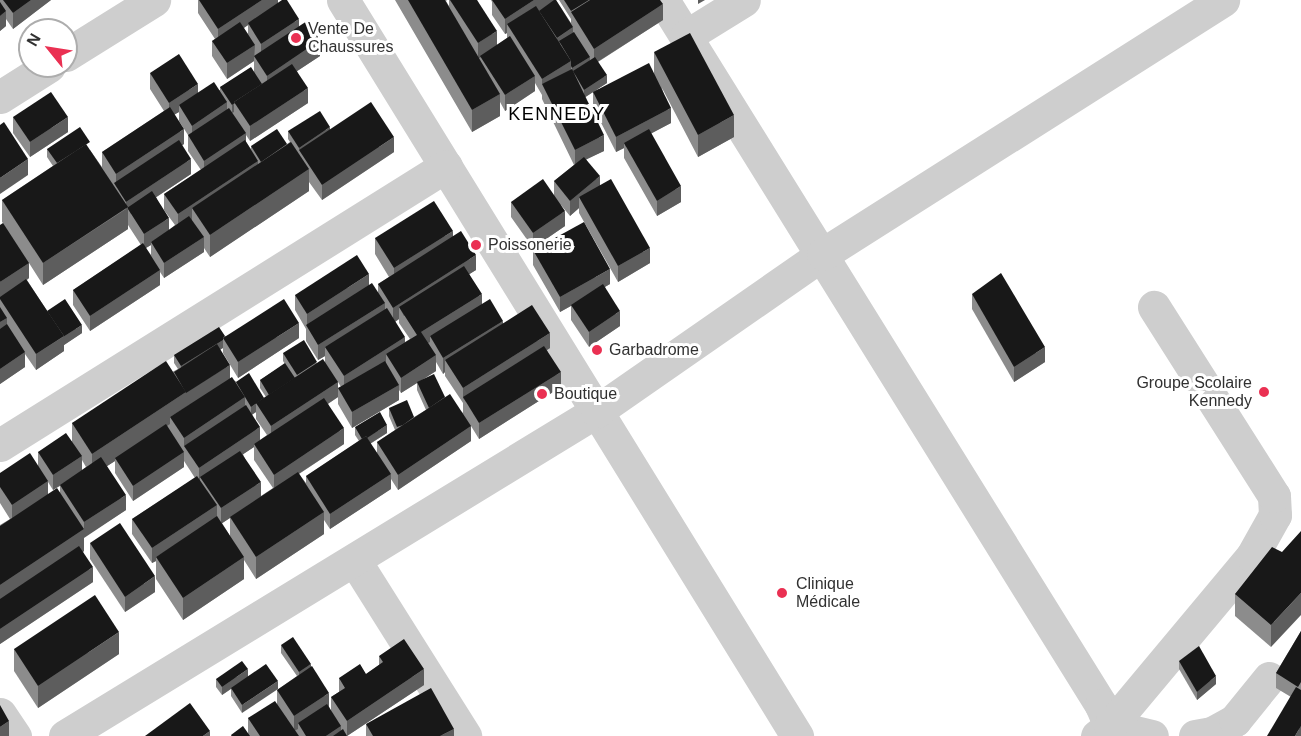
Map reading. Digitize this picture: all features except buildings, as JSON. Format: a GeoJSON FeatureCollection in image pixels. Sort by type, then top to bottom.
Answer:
{"type":"FeatureCollection","features":[{"type":"Feature","properties":{"kind":"street"},"geometry":{"type":"LineString","coordinates":[[78,45],[120,9],[153,0]]}},
{"type":"Feature","properties":{"kind":"street"},"geometry":{"type":"LineString","coordinates":[[343,0],[797,736]]}},
{"type":"Feature","properties":{"kind":"street"},"geometry":{"type":"LineString","coordinates":[[663,0],[823,254],[1101,705],[1103,731]]}},
{"type":"Feature","properties":{"kind":"street"},"geometry":{"type":"LineString","coordinates":[[686,36],[744,0]]}},
{"type":"Feature","properties":{"kind":"street"},"geometry":{"type":"LineString","coordinates":[[65,736],[597,411],[823,254],[1222,0]]}},
{"type":"Feature","properties":{"kind":"street"},"geometry":{"type":"LineString","coordinates":[[0,97],[30,78]]}},
{"type":"Feature","properties":{"kind":"street"},"geometry":{"type":"LineString","coordinates":[[0,445],[446,166]]}},
{"type":"Feature","properties":{"kind":"street"},"geometry":{"type":"LineString","coordinates":[[1103,731],[1252,556],[1275,515],[1274,496],[1154,307]]}},
{"type":"Feature","properties":{"kind":"street"},"geometry":{"type":"LineString","coordinates":[[354,561],[465,736]]}},
{"type":"Feature","properties":{"kind":"street"},"geometry":{"type":"LineString","coordinates":[[1194,736],[1212,733],[1235,720],[1269,678]]}},
{"type":"Feature","properties":{"kind":"street"},"geometry":{"type":"LineString","coordinates":[[0,714],[15,736]]}},
{"type":"Feature","properties":{"kind":"street"},"geometry":{"type":"LineString","coordinates":[[1103,731],[1152,736]]}},
{"type":"Feature","properties":{"kind":"place","name":"Vente De Chaussures"},"geometry":{"type":"Point","coordinates":[296,38]}},
{"type":"Feature","properties":{"kind":"place","name":"Poissonerie"},"geometry":{"type":"Point","coordinates":[476,245]}},
{"type":"Feature","properties":{"kind":"place","name":"Garbadrome"},"geometry":{"type":"Point","coordinates":[597,350]}},
{"type":"Feature","properties":{"kind":"place","name":"Groupe Scolaire Kennedy"},"geometry":{"type":"Point","coordinates":[1264,392]}},
{"type":"Feature","properties":{"kind":"place","name":"Boutique"},"geometry":{"type":"Point","coordinates":[542,394]}},
{"type":"Feature","properties":{"kind":"place","name":"Clinique Médicale"},"geometry":{"type":"Point","coordinates":[782,593]}},
{"type":"Feature","properties":{"kind":"district","name":"KENNEDY"},"geometry":{"type":"Point","coordinates":[557,114]}}]}
